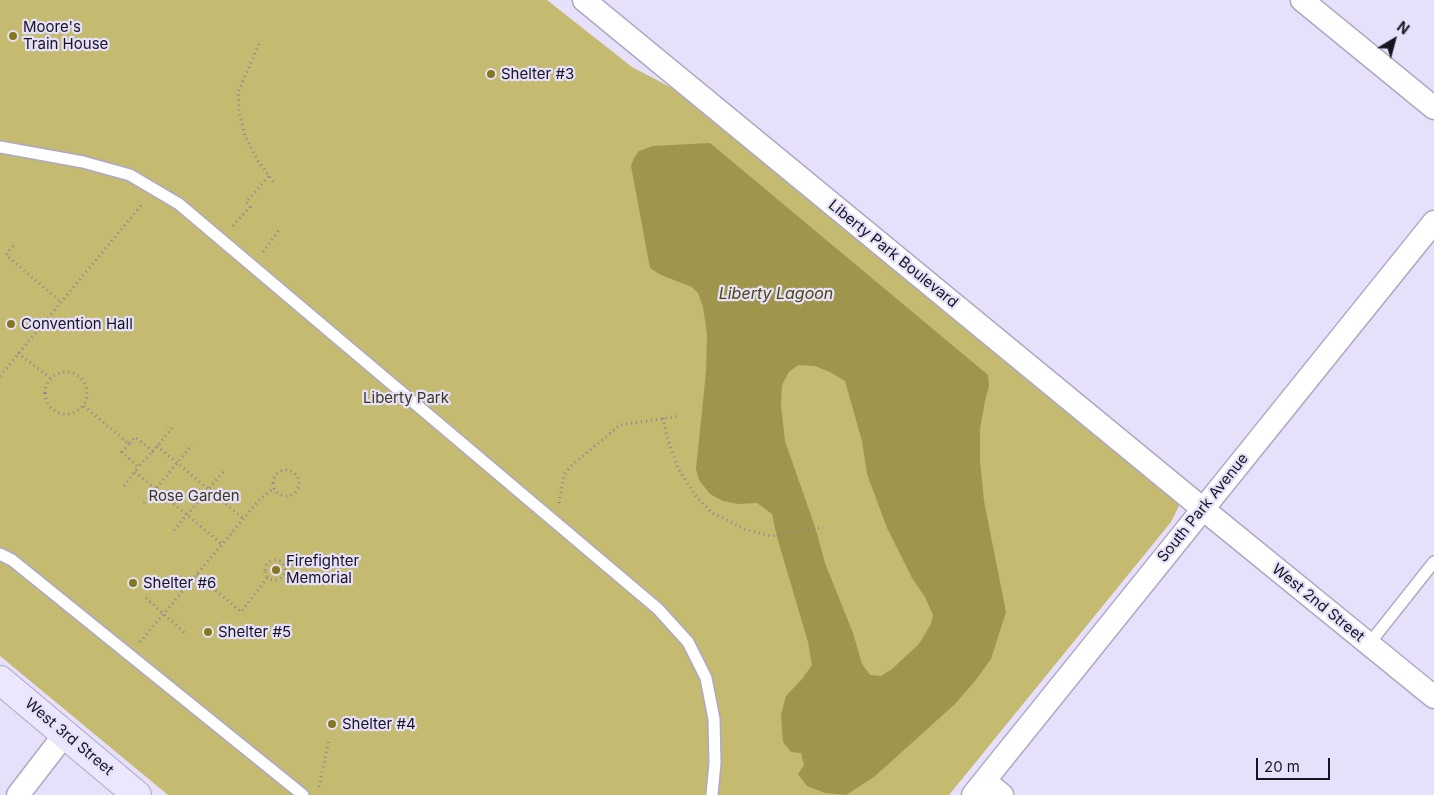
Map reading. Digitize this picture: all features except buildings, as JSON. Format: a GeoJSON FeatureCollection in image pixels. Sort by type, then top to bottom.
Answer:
{"type":"FeatureCollection","features":[{"type":"Feature","properties":{"kind":"street","name":"Liberty Park Boulevard"},"geometry":{"type":"LineString","coordinates":[[584,0],[1202,509]]}},
{"type":"Feature","properties":{"kind":"street"},"geometry":{"type":"LineString","coordinates":[[1302,0],[1434,108]]}},
{"type":"Feature","properties":{"kind":"street","name":"South Park Avenue"},"geometry":{"type":"LineString","coordinates":[[979,788],[1434,222]]}},
{"type":"Feature","properties":{"kind":"street","name":"West 2nd Street"},"geometry":{"type":"LineString","coordinates":[[1202,509],[1434,697]]}},
{"type":"Feature","properties":{"kind":"street","name":"West 3rd Street"},"geometry":{"type":"LineString","coordinates":[[0,680],[137,795]]}},
{"type":"Feature","properties":{"kind":"street"},"geometry":{"type":"LineString","coordinates":[[18,795],[65,734]]}},
{"type":"Feature","properties":{"kind":"street"},"geometry":{"type":"LineString","coordinates":[[979,788],[1002,795]]}},
{"type":"Feature","properties":{"kind":"lane"},"geometry":{"type":"LineString","coordinates":[[0,148],[83,162],[130,176],[179,204],[658,609],[688,642],[706,678],[714,719],[715,763],[712,795]]}},
{"type":"Feature","properties":{"kind":"lane"},"geometry":{"type":"LineString","coordinates":[[0,554],[12,560],[303,795]]}},
{"type":"Feature","properties":{"kind":"lane"},"geometry":{"type":"LineString","coordinates":[[1369,644],[1434,562]]}},
{"type":"Feature","properties":{"kind":"path"},"geometry":{"type":"LineString","coordinates":[[259,44],[238,92],[239,112],[245,136],[258,161],[275,184]]}},
{"type":"Feature","properties":{"kind":"path"},"geometry":{"type":"LineString","coordinates":[[221,239],[250,207],[246,202],[269,176]]}},
{"type":"Feature","properties":{"kind":"path"},"geometry":{"type":"LineString","coordinates":[[0,376],[154,189]]}},
{"type":"Feature","properties":{"kind":"path"},"geometry":{"type":"LineString","coordinates":[[253,266],[279,230]]}},
{"type":"Feature","properties":{"kind":"path"},"geometry":{"type":"LineString","coordinates":[[13,246],[6,255],[61,302]]}},
{"type":"Feature","properties":{"kind":"path"},"geometry":{"type":"LineString","coordinates":[[18,354],[50,378]]}},
{"type":"Feature","properties":{"kind":"path"},"geometry":{"type":"LineString","coordinates":[[63,372],[77,374],[86,385],[87,400],[84,406],[78,411],[65,415],[52,410],[45,398],[44,391],[50,378],[63,372]]}},
{"type":"Feature","properties":{"kind":"path"},"geometry":{"type":"LineString","coordinates":[[84,406],[130,444]]}},
{"type":"Feature","properties":{"kind":"path"},"geometry":{"type":"LineString","coordinates":[[555,521],[564,475],[571,466],[620,425],[680,416]]}},
{"type":"Feature","properties":{"kind":"path"},"geometry":{"type":"LineString","coordinates":[[663,418],[678,468],[695,494],[711,512],[744,529],[771,536],[823,527]]}},
{"type":"Feature","properties":{"kind":"path"},"geometry":{"type":"LineString","coordinates":[[124,486],[172,428]]}},
{"type":"Feature","properties":{"kind":"path"},"geometry":{"type":"LineString","coordinates":[[138,467],[122,452],[135,437],[153,451]]}},
{"type":"Feature","properties":{"kind":"path"},"geometry":{"type":"LineString","coordinates":[[158,446],[244,519]]}},
{"type":"Feature","properties":{"kind":"path"},"geometry":{"type":"LineString","coordinates":[[144,503],[192,446]]}},
{"type":"Feature","properties":{"kind":"path"},"geometry":{"type":"LineString","coordinates":[[174,530],[224,471]]}},
{"type":"Feature","properties":{"kind":"path"},"geometry":{"type":"LineString","coordinates":[[130,654],[260,499],[274,488],[275,476],[282,471],[290,471],[297,476],[299,488],[294,494],[289,496],[281,495],[274,488]]}},
{"type":"Feature","properties":{"kind":"path"},"geometry":{"type":"LineString","coordinates":[[135,472],[222,544]]}},
{"type":"Feature","properties":{"kind":"path"},"geometry":{"type":"LineString","coordinates":[[276,560],[282,562],[285,568],[283,577],[274,580],[268,577],[265,571],[269,562],[276,560]]}},
{"type":"Feature","properties":{"kind":"path"},"geometry":{"type":"LineString","coordinates":[[197,574],[241,612],[268,577]]}},
{"type":"Feature","properties":{"kind":"path"},"geometry":{"type":"LineString","coordinates":[[146,598],[187,635]]}},
{"type":"Feature","properties":{"kind":"path"},"geometry":{"type":"LineString","coordinates":[[318,795],[329,739]]}},
{"type":"Feature","properties":{"kind":"green space","name":"Liberty Park"},"geometry":{"type":"Polygon","coordinates":[[[0,0],[547,0],[632,67],[693,99],[1171,492],[1179,506],[1171,522],[949,795],[168,795],[0,656],[0,0]]]}},
{"type":"Feature","properties":{"kind":"water","name":"Liberty Lagoon"},"geometry":{"type":"Polygon","coordinates":[[[710,143],[988,375],[989,386],[980,429],[980,461],[984,501],[1006,612],[991,659],[955,704],[874,777],[846,795],[825,793],[807,786],[798,774],[804,765],[801,753],[791,752],[783,742],[781,715],[786,696],[812,665],[808,642],[772,514],[757,503],[738,504],[723,501],[710,494],[699,480],[696,469],[706,372],[707,334],[703,307],[698,293],[692,287],[661,275],[650,268],[631,166],[639,151],[653,146],[710,143]],[[798,365],[789,372],[782,385],[781,406],[785,441],[816,530],[825,563],[853,633],[862,664],[870,675],[881,676],[892,669],[919,644],[931,624],[933,615],[887,528],[867,474],[862,441],[845,381],[815,366],[798,365]]]}},
{"type":"Feature","properties":{"kind":"place","name":"Moore's Train House"},"geometry":{"type":"Point","coordinates":[13,36]}},
{"type":"Feature","properties":{"kind":"place","name":"Shelter #3"},"geometry":{"type":"Point","coordinates":[491,74]}},
{"type":"Feature","properties":{"kind":"place","name":"Convention Hall"},"geometry":{"type":"Point","coordinates":[11,324]}},
{"type":"Feature","properties":{"kind":"place","name":"Firefighter Memorial"},"geometry":{"type":"Point","coordinates":[276,570]}},
{"type":"Feature","properties":{"kind":"place","name":"Shelter #6"},"geometry":{"type":"Point","coordinates":[133,583]}},
{"type":"Feature","properties":{"kind":"place","name":"Shelter #5"},"geometry":{"type":"Point","coordinates":[208,632]}},
{"type":"Feature","properties":{"kind":"place","name":"Shelter #4"},"geometry":{"type":"Point","coordinates":[332,724]}},
{"type":"Feature","properties":{"kind":"park label","name":"Rose Garden"},"geometry":{"type":"Point","coordinates":[194,496]}}]}
